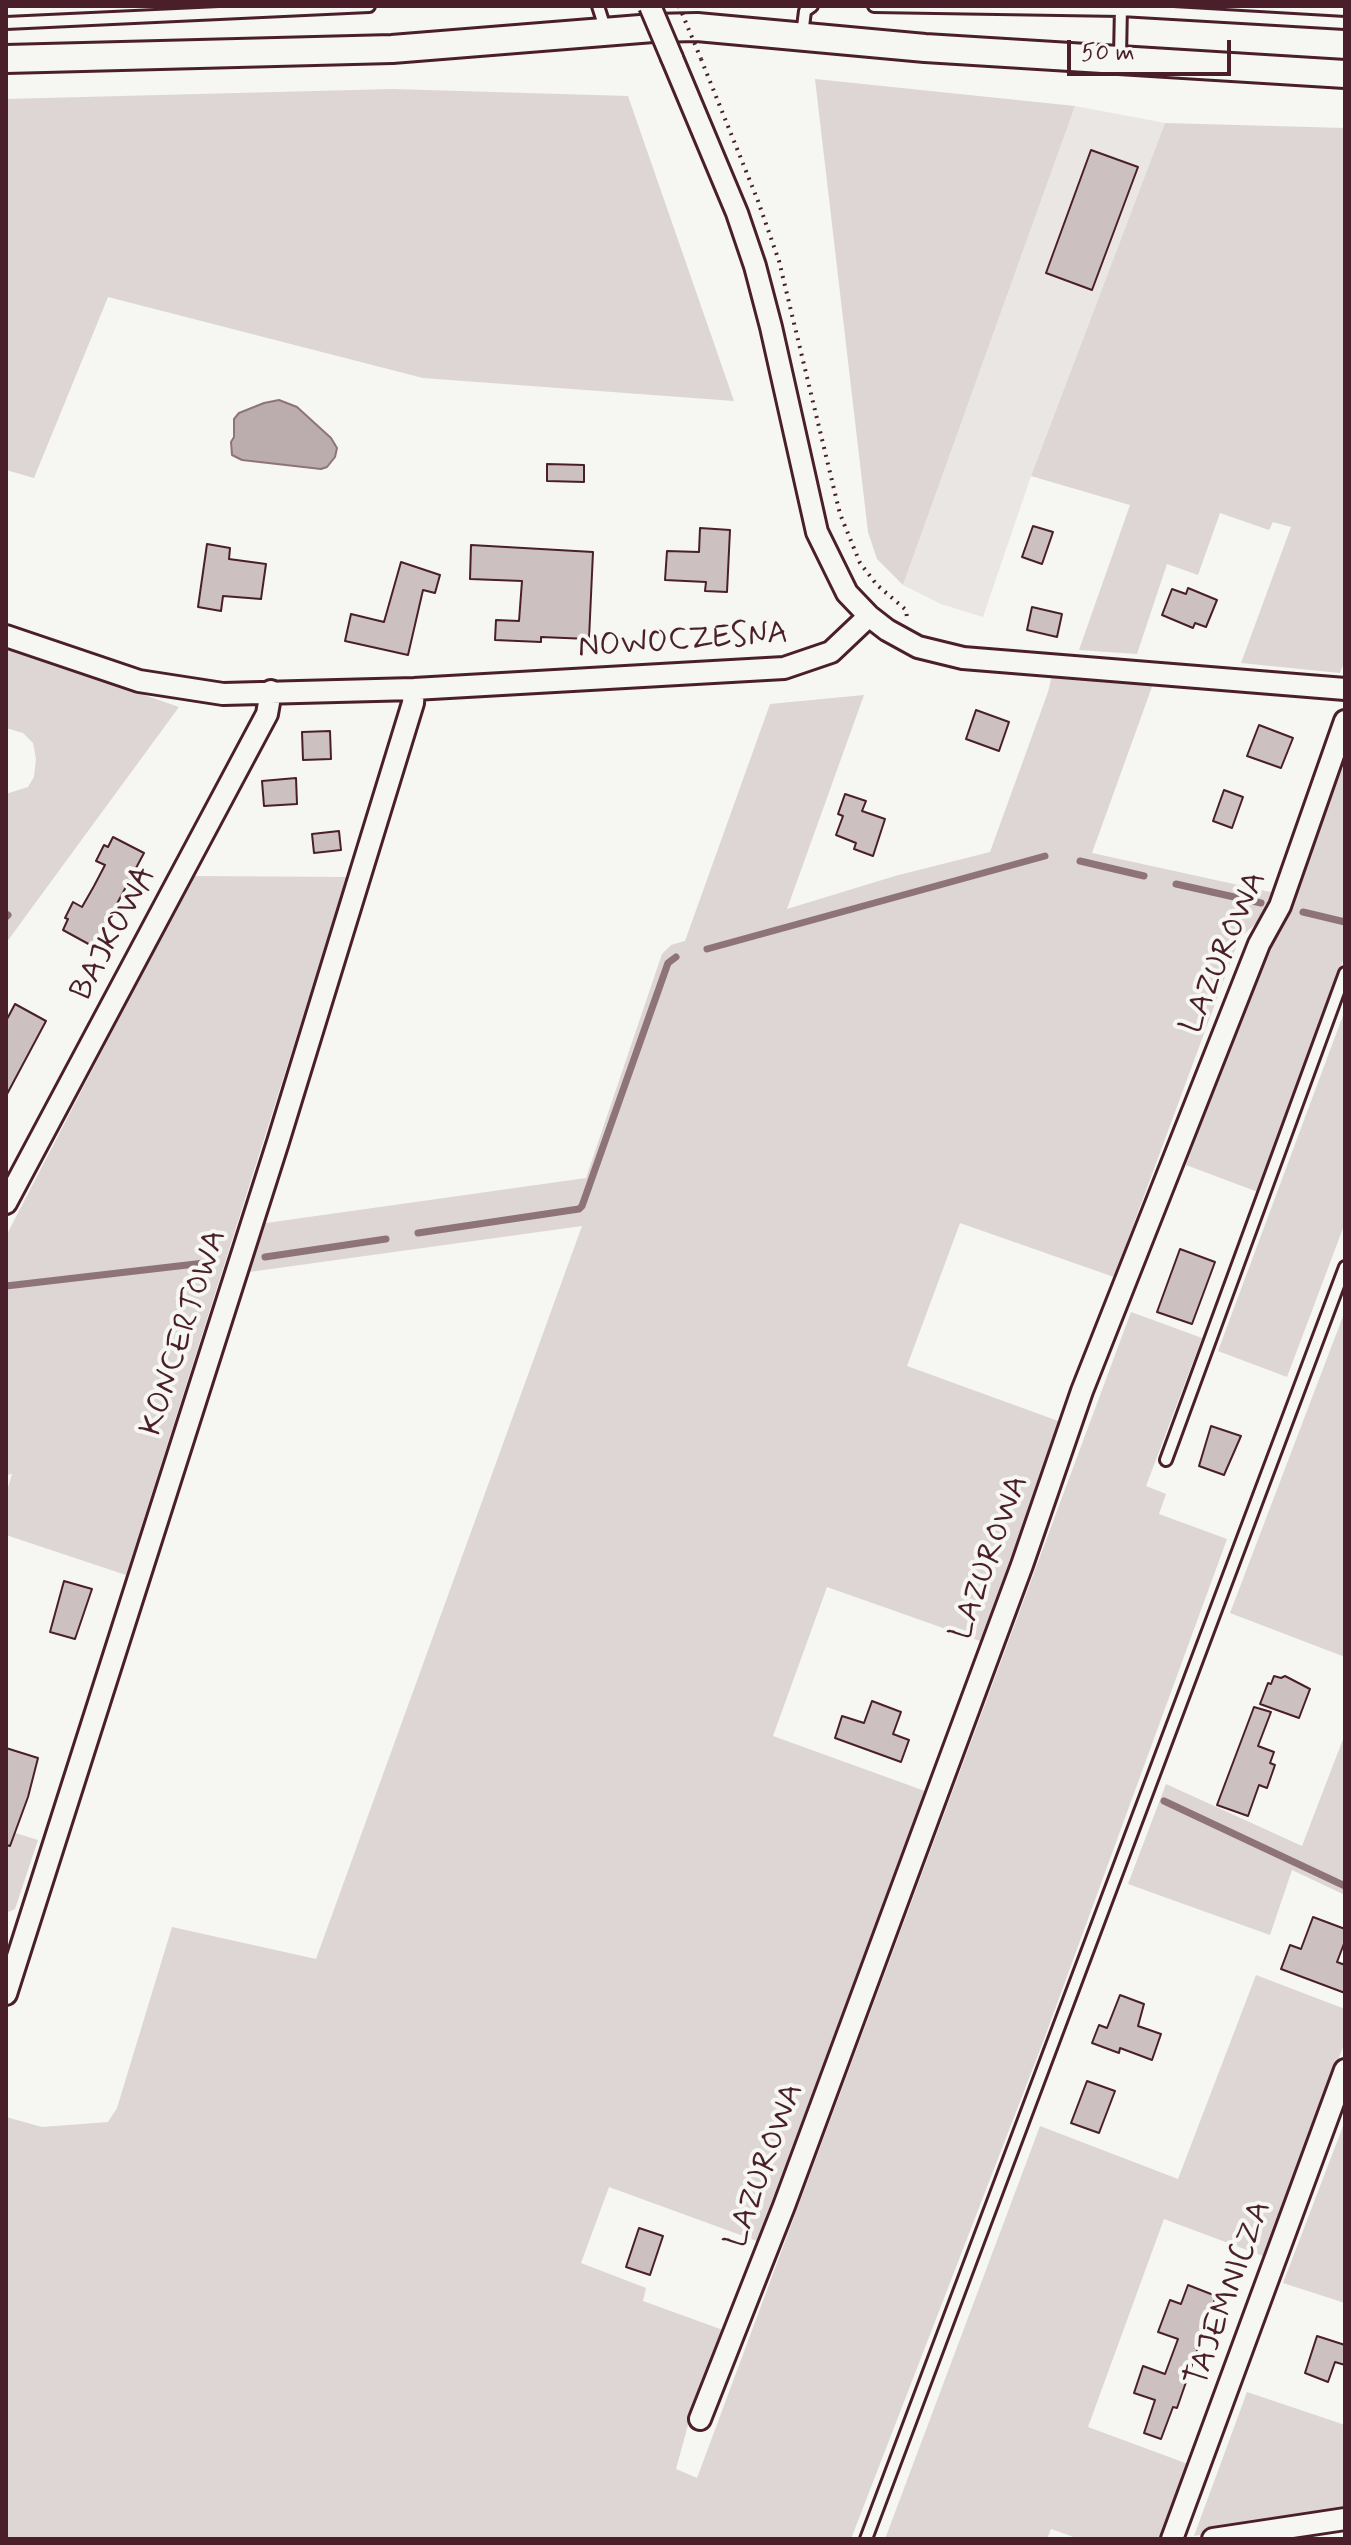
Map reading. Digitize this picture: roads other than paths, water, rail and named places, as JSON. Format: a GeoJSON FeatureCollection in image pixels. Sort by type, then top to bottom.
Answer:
{"type":"FeatureCollection","features":[{"type":"Feature","properties":{"kind":"street"},"geometry":{"type":"LineString","coordinates":[[650,6],[737,213],[755,266],[817,532],[847,593],[869,616],[918,647],[963,658],[1345,689]]}},
{"type":"Feature","properties":{"kind":"street"},"geometry":{"type":"LineString","coordinates":[[6,59],[326,52],[697,27],[925,48],[1345,74]]}},
{"type":"Feature","properties":{"kind":"street","name":"NOWOCZESNA"},"geometry":{"type":"LineString","coordinates":[[6,636],[139,681],[223,694],[414,689],[784,668],[831,652],[869,616]]}},
{"type":"Feature","properties":{"kind":"street","name":"KONCERTOWA"},"geometry":{"type":"LineString","coordinates":[[6,1994],[14,1938],[278,1142],[408,718],[414,689]]}},
{"type":"Feature","properties":{"kind":"street","name":"BAJKOWA"},"geometry":{"type":"LineString","coordinates":[[6,1203],[267,714],[271,691]]}},
{"type":"Feature","properties":{"kind":"street","name":"LAZUROWA"},"geometry":{"type":"LineString","coordinates":[[700,2419],[784,2206],[1022,1565],[1082,1391],[1259,944],[1280,906],[1345,721]]}},
{"type":"Feature","properties":{"kind":"street","name":"TAJEMNICZA"},"geometry":{"type":"LineString","coordinates":[[1172,2539],[1345,2070]]}},
{"type":"Feature","properties":{"kind":"street"},"geometry":{"type":"LineString","coordinates":[[1213,2539],[1345,2519]]}},
{"type":"Feature","properties":{"kind":"lane"},"geometry":{"type":"LineString","coordinates":[[6,23],[369,6]]}},
{"type":"Feature","properties":{"kind":"lane"},"geometry":{"type":"LineString","coordinates":[[598,6],[606,32]]}},
{"type":"Feature","properties":{"kind":"lane"},"geometry":{"type":"LineString","coordinates":[[802,37],[805,11],[812,6]]}},
{"type":"Feature","properties":{"kind":"lane"},"geometry":{"type":"LineString","coordinates":[[874,6],[1121,8],[1345,23]]}},
{"type":"Feature","properties":{"kind":"lane"},"geometry":{"type":"LineString","coordinates":[[1120,59],[1121,8]]}},
{"type":"Feature","properties":{"kind":"lane"},"geometry":{"type":"LineString","coordinates":[[1166,1460],[1345,973]]}},
{"type":"Feature","properties":{"kind":"lane"},"geometry":{"type":"LineString","coordinates":[[866,2539],[1345,1267]]}},
{"type":"Feature","properties":{"kind":"waterway"},"geometry":{"type":"LineString","coordinates":[[707,949],[1045,856]]}},
{"type":"Feature","properties":{"kind":"waterway"},"geometry":{"type":"LineString","coordinates":[[1080,861],[1144,876]]}},
{"type":"Feature","properties":{"kind":"waterway"},"geometry":{"type":"LineString","coordinates":[[1176,884],[1261,903]]}},
{"type":"Feature","properties":{"kind":"waterway"},"geometry":{"type":"LineString","coordinates":[[1303,912],[1345,922]]}},
{"type":"Feature","properties":{"kind":"waterway"},"geometry":{"type":"LineString","coordinates":[[418,1233],[579,1209],[582,1206],[668,963],[676,957]]}},
{"type":"Feature","properties":{"kind":"waterway"},"geometry":{"type":"LineString","coordinates":[[265,1257],[386,1239]]}},
{"type":"Feature","properties":{"kind":"waterway"},"geometry":{"type":"LineString","coordinates":[[6,1286],[213,1262]]}},
{"type":"Feature","properties":{"kind":"waterway"},"geometry":{"type":"LineString","coordinates":[[1164,1801],[1345,1886]]}}]}
